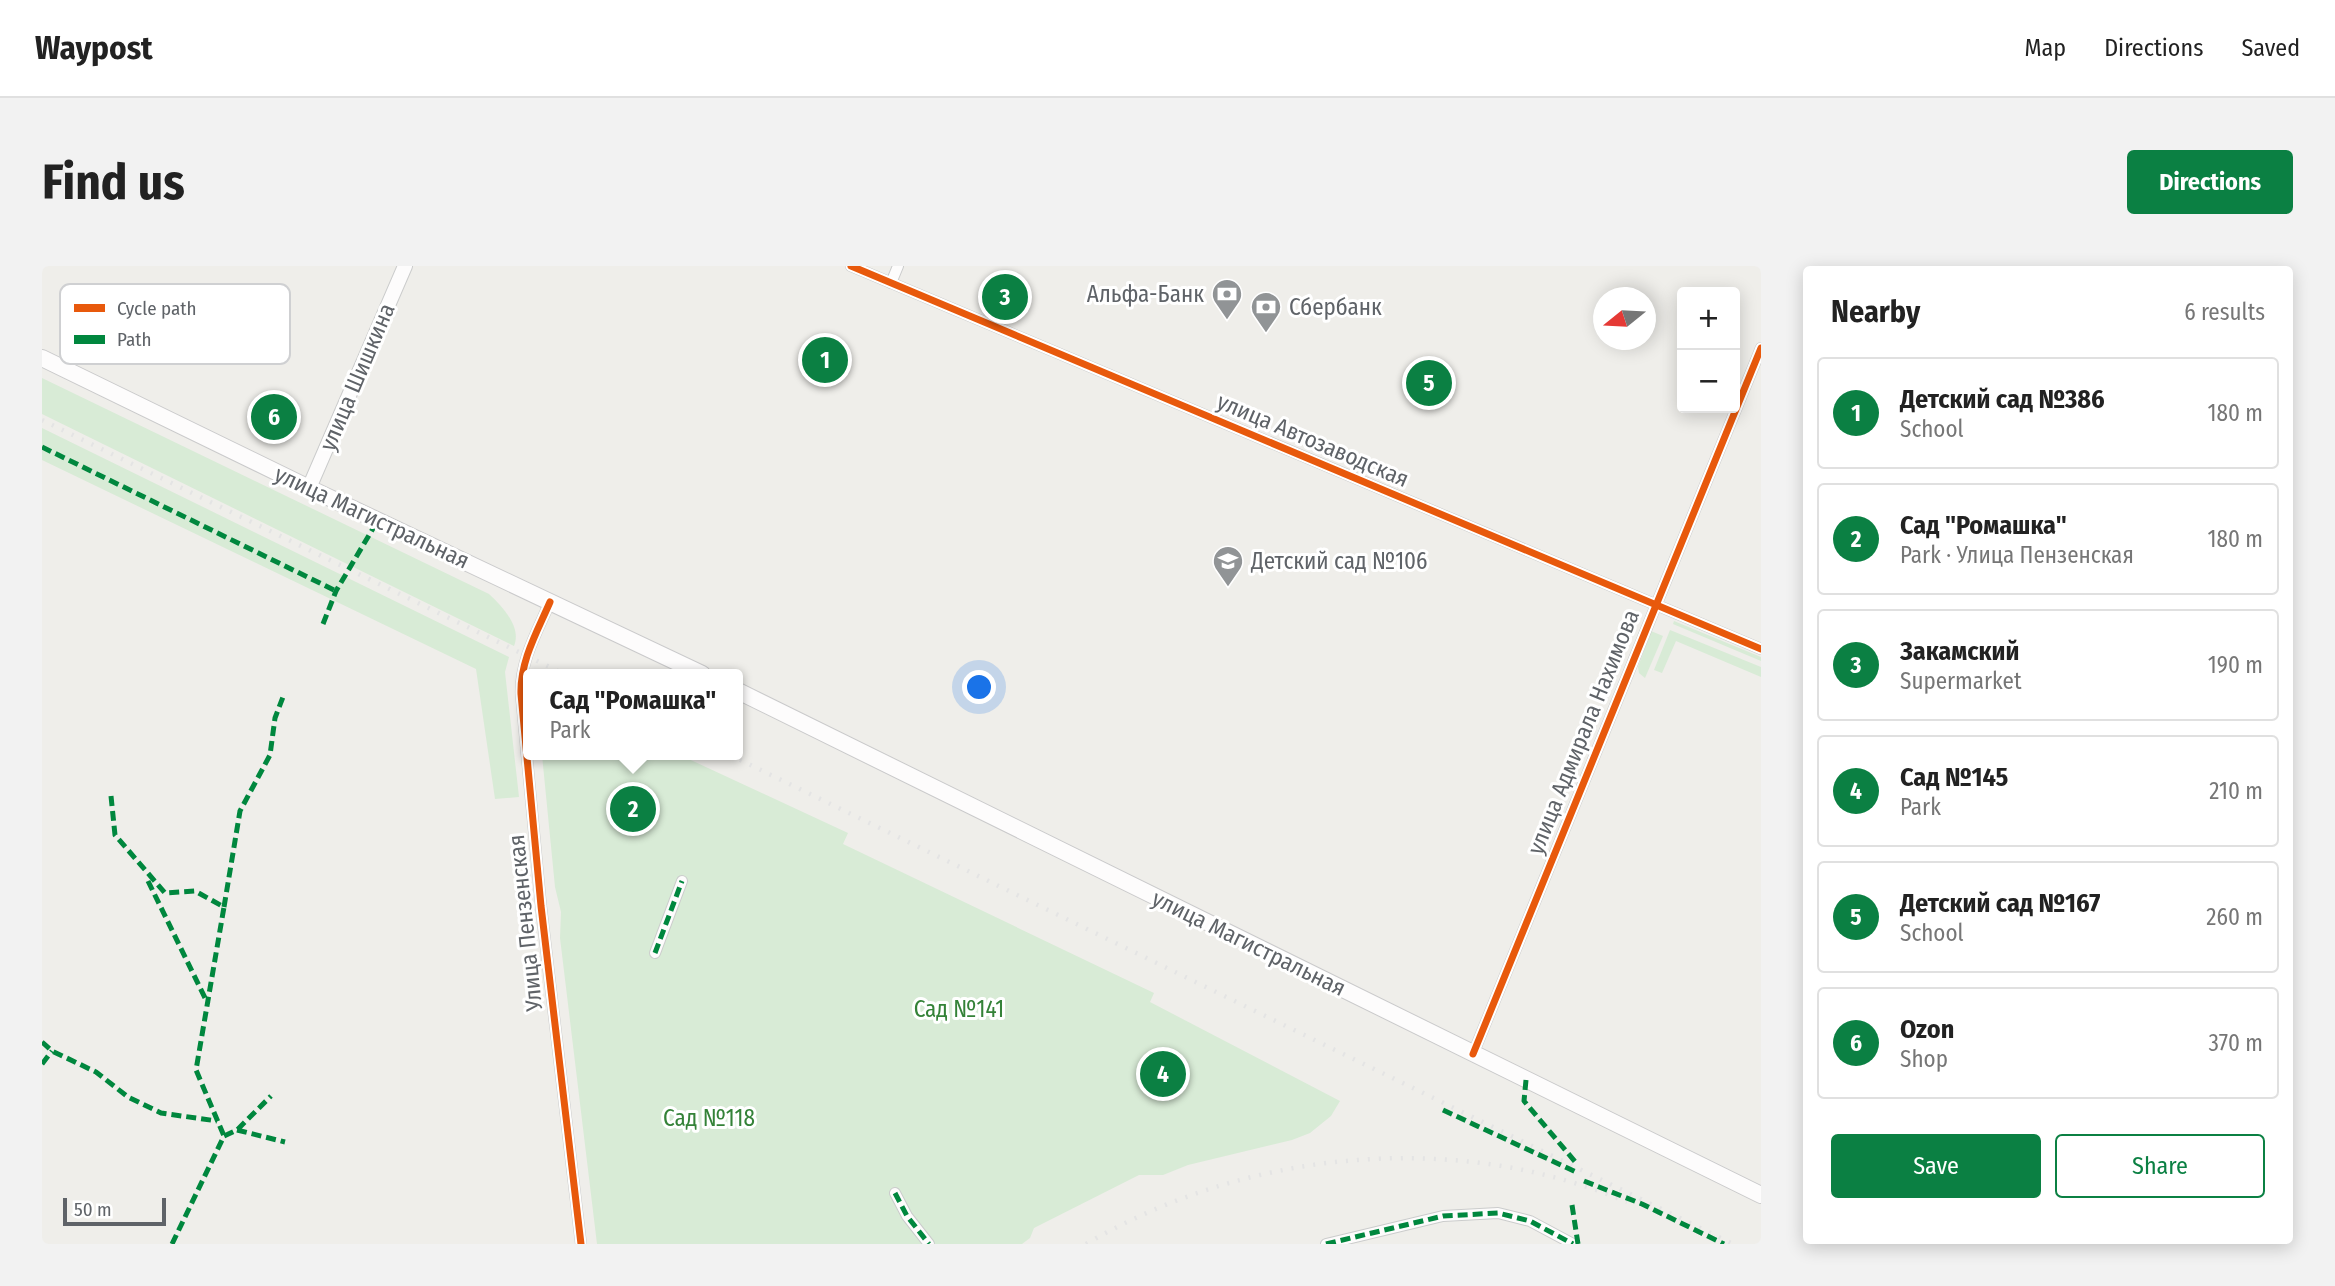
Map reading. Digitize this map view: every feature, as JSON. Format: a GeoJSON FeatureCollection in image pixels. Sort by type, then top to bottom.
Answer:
{"type":"FeatureCollection","features":[{"type":"Feature","properties":{"kind":"main road","name":"улица Магистральная"},"geometry":{"type":"LineString","coordinates":[[42,358],[691,669]]}},
{"type":"Feature","properties":{"kind":"main road","name":"улица Магистральная"},"geometry":{"type":"LineString","coordinates":[[743,693],[1761,1195]]}},
{"type":"Feature","properties":{"kind":"street","name":"улица Шишкина"},"geometry":{"type":"LineString","coordinates":[[309,488],[405,266]]}},
{"type":"Feature","properties":{"kind":"street","name":"улица Автозаводская"},"geometry":{"type":"LineString","coordinates":[[851,266],[1761,649]]}},
{"type":"Feature","properties":{"kind":"street"},"geometry":{"type":"LineString","coordinates":[[891,283],[898,266]]}},
{"type":"Feature","properties":{"kind":"street","name":"улица Адмирала Нахимова"},"geometry":{"type":"LineString","coordinates":[[1473,1054],[1761,348]]}},
{"type":"Feature","properties":{"kind":"street","name":"Улица Пензенская"},"geometry":{"type":"LineString","coordinates":[[523,715],[522,672],[526,656],[550,602]]}},
{"type":"Feature","properties":{"kind":"street","name":"Улица Пензенская"},"geometry":{"type":"LineString","coordinates":[[527,760],[541,906],[581,1244]]}},
{"type":"Feature","properties":{"kind":"street"},"geometry":{"type":"LineString","coordinates":[[655,953],[681,881]]}},
{"type":"Feature","properties":{"kind":"street"},"geometry":{"type":"LineString","coordinates":[[895,1193],[906,1216],[929,1244]]}},
{"type":"Feature","properties":{"kind":"street"},"geometry":{"type":"LineString","coordinates":[[1326,1244],[1443,1216],[1498,1213],[1530,1222],[1573,1244]]}},
{"type":"Feature","properties":{"kind":"green space"},"geometry":{"type":"Polygon","coordinates":[[[42,378],[489,594],[513,624],[516,639],[514,646],[42,414],[42,378]]]}},
{"type":"Feature","properties":{"kind":"green space"},"geometry":{"type":"Polygon","coordinates":[[[42,428],[509,657],[505,672],[519,797],[495,799],[476,669],[42,460],[42,428]]]}},
{"type":"Feature","properties":{"kind":"green space"},"geometry":{"type":"Polygon","coordinates":[[[1674,621],[1761,657],[1761,661],[1673,624],[1674,621]]]}},
{"type":"Feature","properties":{"kind":"green space"},"geometry":{"type":"Polygon","coordinates":[[[1670,630],[1761,667],[1761,677],[1676,641],[1662,673],[1654,670],[1670,630]]]}},
{"type":"Feature","properties":{"kind":"green space"},"geometry":{"type":"Polygon","coordinates":[[[1651,631],[1663,636],[1645,678],[1639,673],[1638,667],[1651,631]]]}},
{"type":"Feature","properties":{"kind":"green space"},"geometry":{"type":"Polygon","coordinates":[[[542,760],[691,760],[848,833],[843,844],[1154,993],[1150,1002],[1340,1101],[1331,1116],[1310,1133],[1292,1140],[1188,1165],[1163,1175],[1139,1175],[1034,1228],[1030,1238],[1022,1244],[597,1244],[560,938],[561,912],[555,887],[542,760]]]}},
{"type":"Feature","properties":{"kind":"railway"},"geometry":{"type":"LineString","coordinates":[[42,420],[554,669]]}},
{"type":"Feature","properties":{"kind":"railway"},"geometry":{"type":"LineString","coordinates":[[740,760],[1733,1244]]}},
{"type":"Feature","properties":{"kind":"railway"},"geometry":{"type":"LineString","coordinates":[[1086,1244],[1148,1212],[1214,1188],[1282,1170],[1352,1160],[1422,1158],[1492,1165],[1561,1179],[1627,1202]]}},
{"type":"Feature","properties":{"kind":"marked path"},"geometry":{"type":"LineString","coordinates":[[42,447],[336,591]]}},
{"type":"Feature","properties":{"kind":"marked path"},"geometry":{"type":"LineString","coordinates":[[323,624],[336,591],[378,520]]}},
{"type":"Feature","properties":{"kind":"marked path"},"geometry":{"type":"LineString","coordinates":[[224,907],[240,811],[270,755],[275,718],[283,697]]}},
{"type":"Feature","properties":{"kind":"marked path"},"geometry":{"type":"LineString","coordinates":[[111,796],[115,835],[165,893],[195,891],[224,907],[196,1070],[224,1136]]}},
{"type":"Feature","properties":{"kind":"marked path"},"geometry":{"type":"LineString","coordinates":[[148,881],[208,1004]]}},
{"type":"Feature","properties":{"kind":"marked path"},"geometry":{"type":"LineString","coordinates":[[655,953],[682,881]]}},
{"type":"Feature","properties":{"kind":"marked path"},"geometry":{"type":"LineString","coordinates":[[42,1042],[52,1051],[96,1072],[128,1097],[161,1113],[217,1121]]}},
{"type":"Feature","properties":{"kind":"marked path"},"geometry":{"type":"LineString","coordinates":[[42,1064],[52,1051]]}},
{"type":"Feature","properties":{"kind":"marked path"},"geometry":{"type":"LineString","coordinates":[[1526,1080],[1524,1101],[1577,1164]]}},
{"type":"Feature","properties":{"kind":"marked path"},"geometry":{"type":"LineString","coordinates":[[172,1244],[224,1136],[237,1130],[271,1096]]}},
{"type":"Feature","properties":{"kind":"marked path"},"geometry":{"type":"LineString","coordinates":[[1443,1110],[1576,1172]]}},
{"type":"Feature","properties":{"kind":"marked path"},"geometry":{"type":"LineString","coordinates":[[237,1130],[285,1142]]}},
{"type":"Feature","properties":{"kind":"marked path"},"geometry":{"type":"LineString","coordinates":[[1584,1181],[1642,1204],[1724,1244]]}},
{"type":"Feature","properties":{"kind":"marked path"},"geometry":{"type":"LineString","coordinates":[[895,1193],[907,1216],[929,1244]]}},
{"type":"Feature","properties":{"kind":"marked path"},"geometry":{"type":"LineString","coordinates":[[1572,1205],[1578,1244]]}},
{"type":"Feature","properties":{"kind":"marked path"},"geometry":{"type":"LineString","coordinates":[[1326,1244],[1443,1216],[1498,1213],[1530,1221],[1573,1244]]}},
{"type":"Feature","properties":{"kind":"cycle path"},"geometry":{"type":"LineString","coordinates":[[851,266],[1761,649]]}},
{"type":"Feature","properties":{"kind":"cycle path"},"geometry":{"type":"LineString","coordinates":[[1473,1054],[1761,348]]}},
{"type":"Feature","properties":{"kind":"cycle path"},"geometry":{"type":"LineString","coordinates":[[523,669],[550,602]]}},
{"type":"Feature","properties":{"kind":"cycle path"},"geometry":{"type":"LineString","coordinates":[[523,670],[523,715]]}},
{"type":"Feature","properties":{"kind":"cycle path"},"geometry":{"type":"LineString","coordinates":[[527,760],[541,906],[581,1244]]}},
{"type":"Feature","properties":{"kind":"place","name":"Закамский"},"geometry":{"type":"Point","coordinates":[1005,297]}},
{"type":"Feature","properties":{"kind":"place","name":"Альфа-Банк"},"geometry":{"type":"Point","coordinates":[1227,321]}},
{"type":"Feature","properties":{"kind":"place","name":"Сбербанк"},"geometry":{"type":"Point","coordinates":[1266,334]}},
{"type":"Feature","properties":{"kind":"place","name":"Детский сад №386"},"geometry":{"type":"Point","coordinates":[825,360]}},
{"type":"Feature","properties":{"kind":"place","name":"Детский сад №167"},"geometry":{"type":"Point","coordinates":[1429,383]}},
{"type":"Feature","properties":{"kind":"place","name":"Ozon"},"geometry":{"type":"Point","coordinates":[274,417]}},
{"type":"Feature","properties":{"kind":"place","name":"Детский сад №106"},"geometry":{"type":"Point","coordinates":[1228,588]}},
{"type":"Feature","properties":{"kind":"place","name":"Сад \"Ромашка\""},"geometry":{"type":"Point","coordinates":[633,809]}},
{"type":"Feature","properties":{"kind":"place","name":"Сад №145"},"geometry":{"type":"Point","coordinates":[1163,1074]}},
{"type":"Feature","properties":{"kind":"park label","name":"Сад №141"},"geometry":{"type":"Point","coordinates":[959,1009]}},
{"type":"Feature","properties":{"kind":"park label","name":"Сад №118"},"geometry":{"type":"Point","coordinates":[709,1118]}}]}
